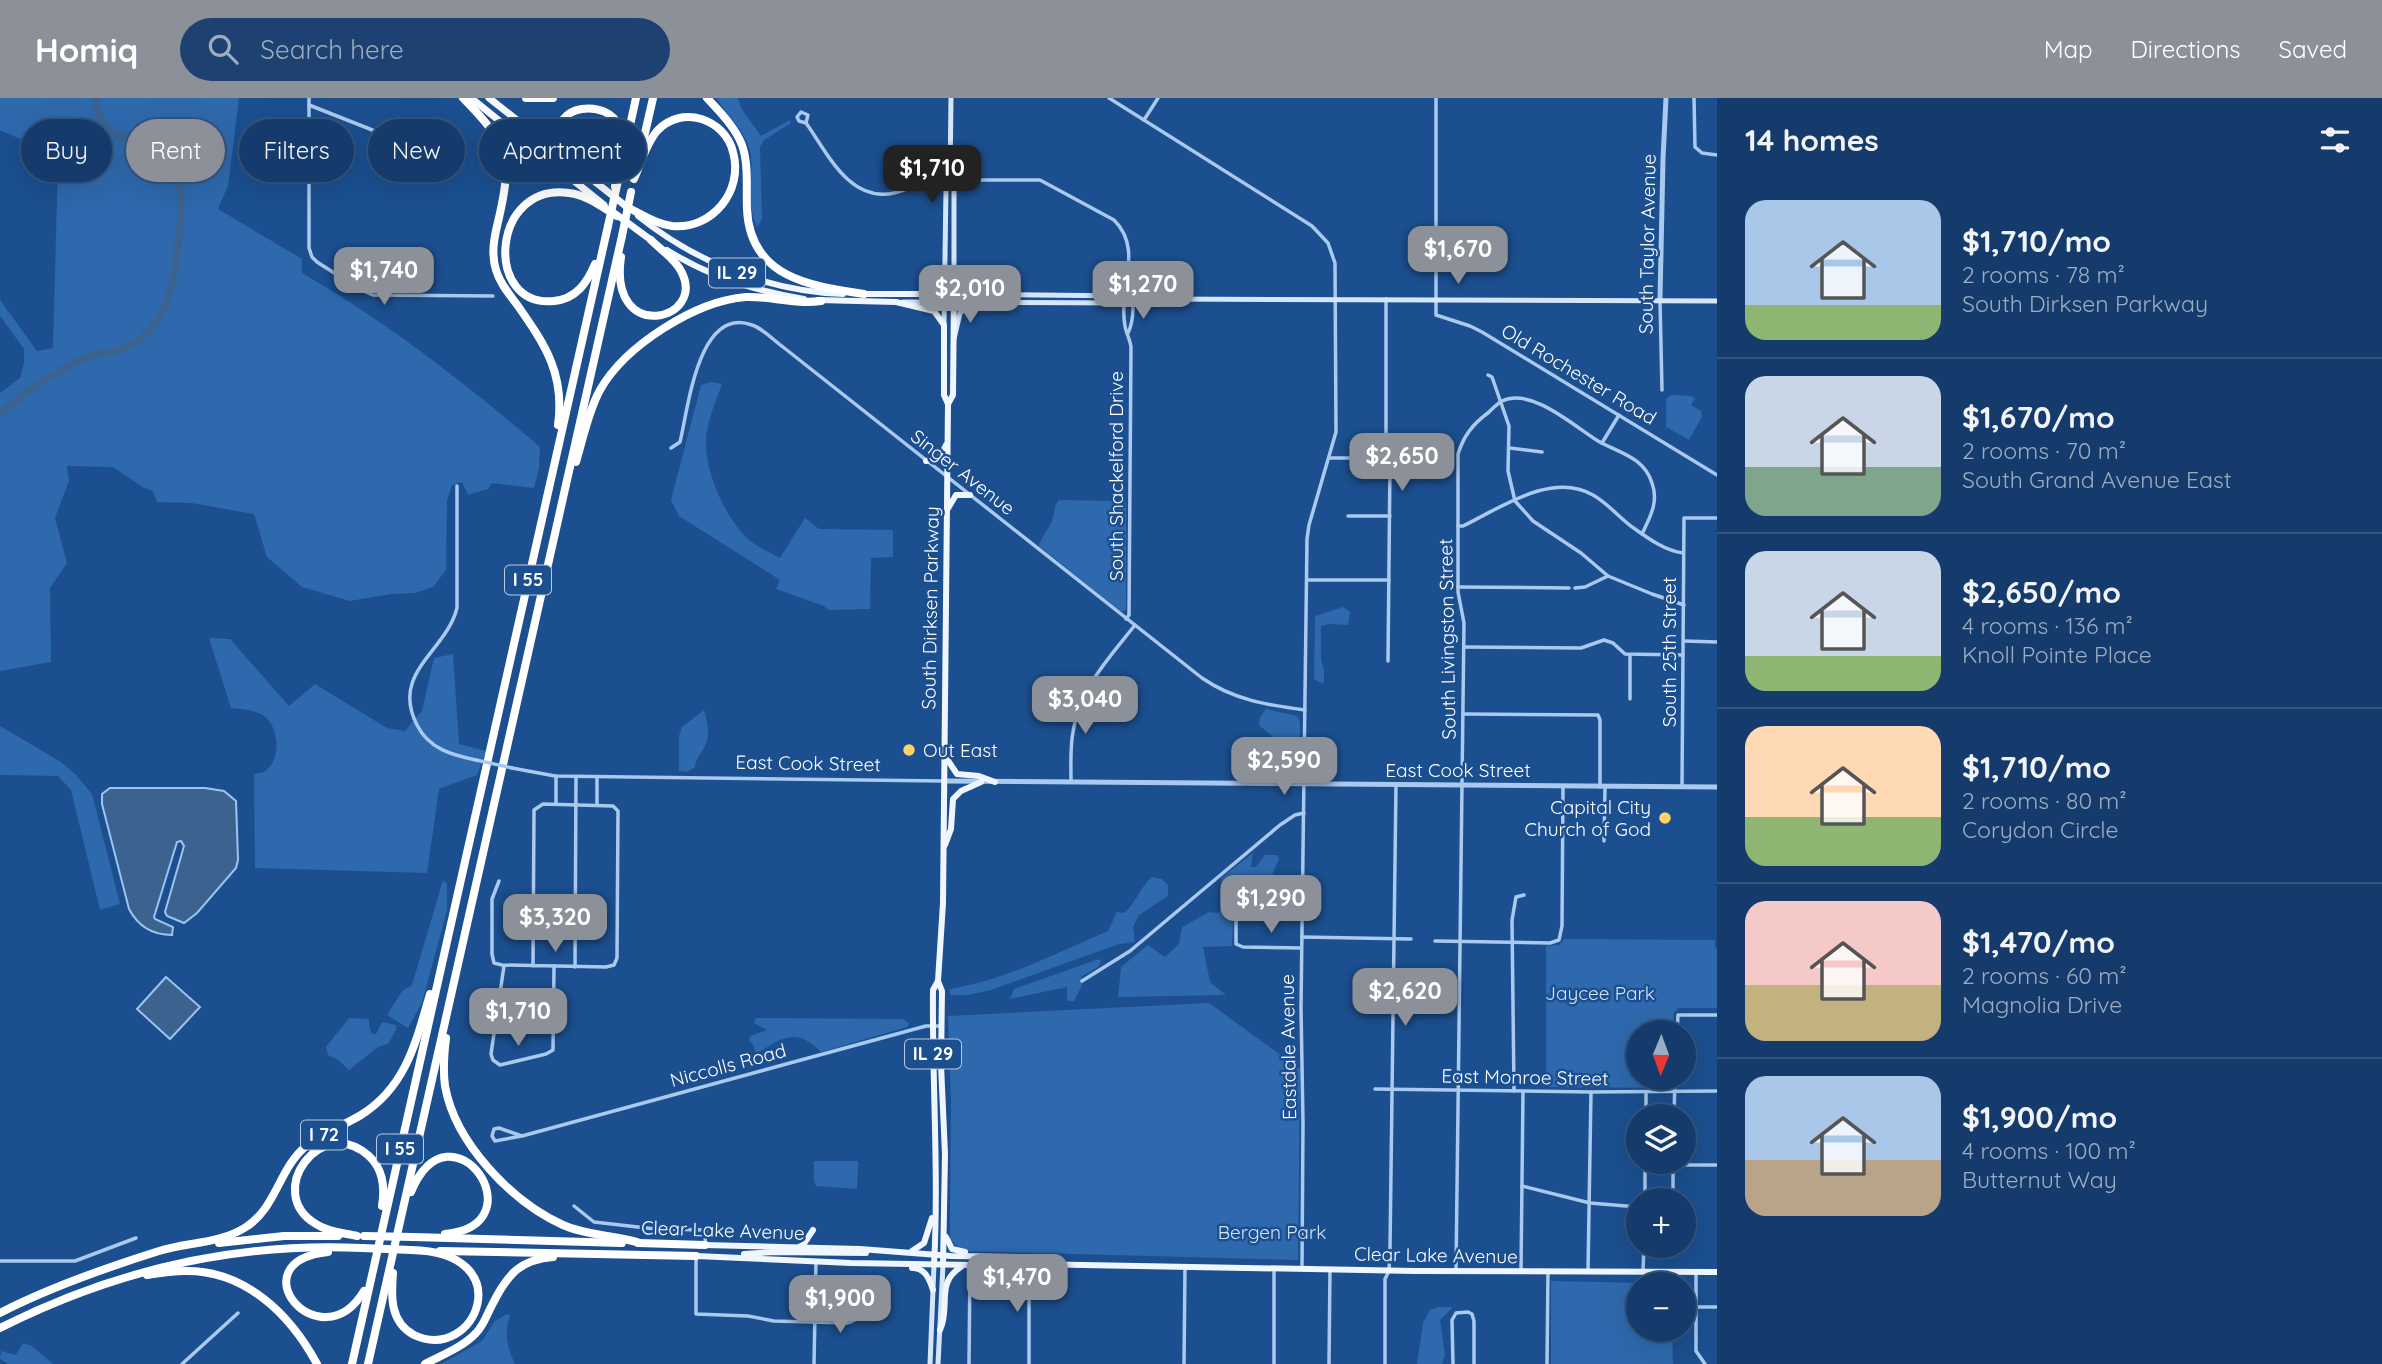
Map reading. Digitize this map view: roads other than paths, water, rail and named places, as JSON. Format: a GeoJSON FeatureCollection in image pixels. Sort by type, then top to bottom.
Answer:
{"type":"FeatureCollection","features":[{"type":"Feature","properties":{"kind":"highway"},"geometry":{"type":"LineString","coordinates":[[463,98],[491,127],[506,159],[507,183],[494,247],[496,269],[548,350],[557,380],[559,415],[548,491]]}},
{"type":"Feature","properties":{"kind":"highway","name":"IL 29"},"geometry":{"type":"LineString","coordinates":[[471,98],[623,213]]}},
{"type":"Feature","properties":{"kind":"highway","name":"IL 29"},"geometry":{"type":"LineString","coordinates":[[489,98],[516,119]]}},
{"type":"Feature","properties":{"kind":"highway"},"geometry":{"type":"LineString","coordinates":[[526,98],[553,98]]}},
{"type":"Feature","properties":{"kind":"highway","name":"I 55"},"geometry":{"type":"LineString","coordinates":[[631,119],[636,98]]}},
{"type":"Feature","properties":{"kind":"highway","name":"I 55"},"geometry":{"type":"LineString","coordinates":[[646,128],[653,98]]}},
{"type":"Feature","properties":{"kind":"highway"},"geometry":{"type":"LineString","coordinates":[[707,98],[733,128],[741,144],[746,164],[750,228],[765,258],[779,271],[798,281],[863,294]]}},
{"type":"Feature","properties":{"kind":"highway"},"geometry":{"type":"LineString","coordinates":[[564,119],[568,112],[584,103],[604,107],[616,119]]}},
{"type":"Feature","properties":{"kind":"highway"},"geometry":{"type":"LineString","coordinates":[[605,238],[587,281],[567,299],[545,302],[529,296],[517,287],[506,267],[504,247],[509,228],[519,211],[539,197],[558,192],[575,194],[663,225],[686,225],[703,220],[720,208],[732,188],[735,174],[733,152],[727,137],[709,121],[695,117],[677,119],[663,126],[651,140],[646,151]]}},
{"type":"Feature","properties":{"kind":"highway","name":"IL 29"},"geometry":{"type":"LineString","coordinates":[[595,182],[651,240]]}},
{"type":"Feature","properties":{"kind":"highway","name":"I 55"},"geometry":{"type":"LineString","coordinates":[[352,1364],[617,182]]}},
{"type":"Feature","properties":{"kind":"highway","name":"I 55"},"geometry":{"type":"LineString","coordinates":[[368,1364],[623,238],[623,213],[633,182]]}},
{"type":"Feature","properties":{"kind":"highway"},"geometry":{"type":"LineString","coordinates":[[623,238],[620,272],[625,296],[640,313],[658,317],[671,312],[679,305],[685,285],[680,269],[651,240]]}},
{"type":"Feature","properties":{"kind":"highway"},"geometry":{"type":"LineString","coordinates":[[555,532],[595,401],[609,377],[628,356],[671,324],[718,303],[759,297],[809,303],[821,300]]}},
{"type":"Feature","properties":{"kind":"highway","name":"I 72"},"geometry":{"type":"LineString","coordinates":[[0,1313],[84,1276],[161,1250],[222,1238],[243,1229],[264,1210],[300,1151],[315,1139],[361,1115],[389,1091],[405,1069],[413,1052],[448,934]]}},
{"type":"Feature","properties":{"kind":"highway"},"geometry":{"type":"LineString","coordinates":[[456,975],[445,1040],[444,1075],[454,1115],[473,1147],[490,1169],[519,1197],[562,1224],[588,1233],[640,1243]]}},
{"type":"Feature","properties":{"kind":"highway"},"geometry":{"type":"LineString","coordinates":[[361,1236],[318,1226],[308,1218],[298,1202],[296,1180],[302,1166],[310,1156],[326,1146],[340,1144],[354,1147],[371,1158],[379,1170],[383,1196],[378,1228],[379,1243]]}},
{"type":"Feature","properties":{"kind":"highway"},"geometry":{"type":"LineString","coordinates":[[127,1262],[236,1241],[295,1236],[414,1237],[454,1233],[478,1220],[485,1209],[487,1189],[484,1178],[475,1167],[463,1160],[447,1157],[434,1162],[419,1174],[402,1214]]}},
{"type":"Feature","properties":{"kind":"highway","name":"Clear Lake Avenue"},"geometry":{"type":"LineString","coordinates":[[414,1237],[705,1245]]}},
{"type":"Feature","properties":{"kind":"highway"},"geometry":{"type":"LineString","coordinates":[[396,1246],[391,1297],[396,1317],[404,1328],[421,1339],[434,1342],[447,1340],[461,1333],[471,1322],[478,1306],[478,1288],[470,1273],[461,1264],[450,1257],[427,1251]]}},
{"type":"Feature","properties":{"kind":"highway"},"geometry":{"type":"LineString","coordinates":[[0,1328],[65,1297],[171,1264],[297,1247],[350,1247]]}},
{"type":"Feature","properties":{"kind":"highway"},"geometry":{"type":"LineString","coordinates":[[295,1316],[286,1288],[291,1270],[313,1254],[350,1247]]}},
{"type":"Feature","properties":{"kind":"highway","name":"Clear Lake Avenue"},"geometry":{"type":"LineString","coordinates":[[350,1247],[411,1251],[696,1256]]}},
{"type":"Feature","properties":{"kind":"highway"},"geometry":{"type":"LineString","coordinates":[[425,1364],[475,1334],[504,1284],[519,1268],[544,1258],[586,1254]]}},
{"type":"Feature","properties":{"kind":"highway"},"geometry":{"type":"LineString","coordinates":[[123,1277],[184,1270],[215,1274],[239,1282],[278,1310],[317,1364]]}},
{"type":"Feature","properties":{"kind":"highway"},"geometry":{"type":"LineString","coordinates":[[345,1321],[355,1311],[372,1272]]}},
{"type":"Feature","properties":{"kind":"main road","name":"South Dirksen Parkway"},"geometry":{"type":"LineString","coordinates":[[934,1265],[933,990],[938,981],[943,911],[948,440],[948,404],[944,395],[944,325],[946,188],[950,179],[951,98]]}},
{"type":"Feature","properties":{"kind":"main road","name":"South Dirksen Parkway"},"geometry":{"type":"LineString","coordinates":[[948,404],[953,395],[954,340],[954,187],[950,179]]}},
{"type":"Feature","properties":{"kind":"main road","name":"IL 29"},"geometry":{"type":"LineString","coordinates":[[623,213],[737,273],[800,290],[925,294],[954,298]]}},
{"type":"Feature","properties":{"kind":"main road","name":"IL 29"},"geometry":{"type":"LineString","coordinates":[[651,240],[688,263],[728,280],[784,296],[896,302],[928,308],[939,315],[944,325]]}},
{"type":"Feature","properties":{"kind":"main road"},"geometry":{"type":"LineString","coordinates":[[925,294],[938,285],[945,260]]}},
{"type":"Feature","properties":{"kind":"main road"},"geometry":{"type":"LineString","coordinates":[[954,273],[960,286],[969,291],[1009,295]]}},
{"type":"Feature","properties":{"kind":"main road"},"geometry":{"type":"LineString","coordinates":[[954,298],[1009,295],[1130,299]]}},
{"type":"Feature","properties":{"kind":"main road"},"geometry":{"type":"LineString","coordinates":[[896,302],[945,298]]}},
{"type":"Feature","properties":{"kind":"main road"},"geometry":{"type":"LineString","coordinates":[[954,298],[982,302]]}},
{"type":"Feature","properties":{"kind":"main road"},"geometry":{"type":"LineString","coordinates":[[954,340],[962,309],[982,302],[1130,299],[1717,300]]}},
{"type":"Feature","properties":{"kind":"main road"},"geometry":{"type":"LineString","coordinates":[[926,461],[939,459],[948,440]]}},
{"type":"Feature","properties":{"kind":"main road"},"geometry":{"type":"LineString","coordinates":[[947,510],[956,495],[970,495]]}},
{"type":"Feature","properties":{"kind":"main road"},"geometry":{"type":"LineString","coordinates":[[944,753],[957,774],[979,776],[995,782]]}},
{"type":"Feature","properties":{"kind":"main road"},"geometry":{"type":"LineString","coordinates":[[943,850],[951,829],[953,799],[961,791],[981,782]]}},
{"type":"Feature","properties":{"kind":"main road","name":"South Dirksen Parkway"},"geometry":{"type":"LineString","coordinates":[[938,981],[942,991],[944,1252]]}},
{"type":"Feature","properties":{"kind":"main road"},"geometry":{"type":"LineString","coordinates":[[907,1252],[924,1243],[935,1210]]}},
{"type":"Feature","properties":{"kind":"main road"},"geometry":{"type":"LineString","coordinates":[[797,1248],[813,1230]]}},
{"type":"Feature","properties":{"kind":"main road"},"geometry":{"type":"LineString","coordinates":[[944,1231],[947,1242],[957,1251],[1000,1253],[1004,1257]]}},
{"type":"Feature","properties":{"kind":"main road","name":"Clear Lake Avenue"},"geometry":{"type":"LineString","coordinates":[[705,1245],[797,1248],[816,1257],[882,1251],[934,1255],[944,1252],[1023,1257],[1029,1264]]}},
{"type":"Feature","properties":{"kind":"main road","name":"Clear Lake Avenue"},"geometry":{"type":"LineString","coordinates":[[696,1256],[732,1258],[744,1254],[774,1252],[851,1263],[966,1266],[1185,1265],[1456,1272],[1626,1273]]}},
{"type":"Feature","properties":{"kind":"main road","name":"IL 29"},"geometry":{"type":"LineString","coordinates":[[938,1364],[944,1252]]}},
{"type":"Feature","properties":{"kind":"main road"},"geometry":{"type":"LineString","coordinates":[[851,1263],[858,1266],[917,1268],[928,1276],[933,1290]]}},
{"type":"Feature","properties":{"kind":"main road","name":"IL 29"},"geometry":{"type":"LineString","coordinates":[[930,1364],[934,1265]]}},
{"type":"Feature","properties":{"kind":"main road"},"geometry":{"type":"LineString","coordinates":[[940,1330],[944,1322],[946,1281],[952,1272],[966,1266]]}},
{"type":"Feature","properties":{"kind":"main road","name":"Clear Lake Avenue"},"geometry":{"type":"LineString","coordinates":[[1696,1273],[1717,1272]]}},
{"type":"Feature","properties":{"kind":"street"},"geometry":{"type":"LineString","coordinates":[[309,98],[309,248],[312,257],[373,295],[493,296]]}},
{"type":"Feature","properties":{"kind":"street"},"geometry":{"type":"LineString","coordinates":[[1109,98],[1319,231],[1334,256],[1335,299]]}},
{"type":"Feature","properties":{"kind":"street"},"geometry":{"type":"LineString","coordinates":[[1144,120],[1158,98]]}},
{"type":"Feature","properties":{"kind":"street"},"geometry":{"type":"LineString","coordinates":[[1434,299],[1436,98]]}},
{"type":"Feature","properties":{"kind":"street","name":"South Taylor Avenue"},"geometry":{"type":"LineString","coordinates":[[1662,390],[1662,159],[1667,98]]}},
{"type":"Feature","properties":{"kind":"street"},"geometry":{"type":"LineString","coordinates":[[1694,98],[1695,147],[1702,153],[1717,155]]}},
{"type":"Feature","properties":{"kind":"street"},"geometry":{"type":"LineString","coordinates":[[309,105],[368,128]]}},
{"type":"Feature","properties":{"kind":"street","name":"South Shackelford Drive"},"geometry":{"type":"LineString","coordinates":[[806,123],[842,174],[865,191],[877,194],[894,193],[924,181],[950,179],[1040,180],[1114,220],[1121,227],[1128,241],[1131,327],[1128,333],[1131,343],[1130,574],[1129,615],[1126,619]]}},
{"type":"Feature","properties":{"kind":"street","name":"Eastdale Avenue"},"geometry":{"type":"LineString","coordinates":[[1302,1268],[1301,948],[1308,525],[1336,427],[1335,299]]}},
{"type":"Feature","properties":{"kind":"street"},"geometry":{"type":"LineString","coordinates":[[1386,299],[1387,433],[1390,458],[1388,661]]}},
{"type":"Feature","properties":{"kind":"street","name":"Old Rochester Road"},"geometry":{"type":"LineString","coordinates":[[1434,299],[1434,311],[1438,317],[1482,332],[1717,475]]}},
{"type":"Feature","properties":{"kind":"street","name":"Singer Avenue"},"geometry":{"type":"LineString","coordinates":[[671,448],[680,442],[705,346],[723,328],[742,323],[753,326],[1202,678],[1227,693],[1258,704],[1305,710]]}},
{"type":"Feature","properties":{"kind":"street"},"geometry":{"type":"LineString","coordinates":[[1488,375],[1492,377],[1502,401],[1509,426],[1508,471],[1515,501],[1533,521],[1581,553],[1608,576],[1684,604]]}},
{"type":"Feature","properties":{"kind":"street"},"geometry":{"type":"LineString","coordinates":[[1502,401],[1533,401],[1602,443],[1639,461],[1650,476],[1655,501],[1651,517],[1642,534]]}},
{"type":"Feature","properties":{"kind":"street","name":"South Livingston Street"},"geometry":{"type":"LineString","coordinates":[[1456,1272],[1464,714],[1464,623],[1458,600],[1458,454],[1472,426],[1502,401]]}},
{"type":"Feature","properties":{"kind":"street"},"geometry":{"type":"LineString","coordinates":[[1602,443],[1619,415]]}},
{"type":"Feature","properties":{"kind":"street"},"geometry":{"type":"LineString","coordinates":[[1510,448],[1542,452]]}},
{"type":"Feature","properties":{"kind":"street"},"geometry":{"type":"LineString","coordinates":[[1329,458],[1390,458]]}},
{"type":"Feature","properties":{"kind":"street","name":"East Cook Street"},"geometry":{"type":"LineString","coordinates":[[457,486],[457,608],[449,626],[417,671],[411,686],[411,707],[423,735],[435,746],[454,755],[556,776],[1717,787]]}},
{"type":"Feature","properties":{"kind":"street"},"geometry":{"type":"LineString","coordinates":[[1458,526],[1545,488],[1574,488],[1593,495],[1642,534],[1684,553]]}},
{"type":"Feature","properties":{"kind":"street"},"geometry":{"type":"LineString","coordinates":[[1348,516],[1390,516]]}},
{"type":"Feature","properties":{"kind":"street","name":"South 25th Street"},"geometry":{"type":"LineString","coordinates":[[1682,787],[1684,518],[1717,518]]}},
{"type":"Feature","properties":{"kind":"street"},"geometry":{"type":"LineString","coordinates":[[1575,588],[1585,587],[1608,576]]}},
{"type":"Feature","properties":{"kind":"street"},"geometry":{"type":"LineString","coordinates":[[1307,580],[1389,580]]}},
{"type":"Feature","properties":{"kind":"street"},"geometry":{"type":"LineString","coordinates":[[1458,587],[1569,588]]}},
{"type":"Feature","properties":{"kind":"street"},"geometry":{"type":"LineString","coordinates":[[1071,781],[1072,740],[1078,708],[1092,680],[1135,625]]}},
{"type":"Feature","properties":{"kind":"street"},"geometry":{"type":"LineString","coordinates":[[1464,647],[1581,648],[1604,640],[1630,655],[1683,655]]}},
{"type":"Feature","properties":{"kind":"street"},"geometry":{"type":"LineString","coordinates":[[1683,641],[1717,642]]}},
{"type":"Feature","properties":{"kind":"street"},"geometry":{"type":"LineString","coordinates":[[1630,655],[1630,699]]}},
{"type":"Feature","properties":{"kind":"street"},"geometry":{"type":"LineString","coordinates":[[1464,714],[1599,716],[1604,841]]}},
{"type":"Feature","properties":{"kind":"street"},"geometry":{"type":"LineString","coordinates":[[555,804],[556,776]]}},
{"type":"Feature","properties":{"kind":"street"},"geometry":{"type":"LineString","coordinates":[[575,967],[576,776]]}},
{"type":"Feature","properties":{"kind":"street"},"geometry":{"type":"LineString","coordinates":[[597,777],[597,804]]}},
{"type":"Feature","properties":{"kind":"street"},"geometry":{"type":"LineString","coordinates":[[1385,1364],[1385,1277],[1389,1270],[1396,785]]}},
{"type":"Feature","properties":{"kind":"street"},"geometry":{"type":"LineString","coordinates":[[1435,941],[1550,943],[1559,940],[1562,926],[1563,786]]}},
{"type":"Feature","properties":{"kind":"street"},"geometry":{"type":"LineString","coordinates":[[499,881],[492,900],[494,962],[504,965],[554,967],[614,965],[617,958],[616,809],[611,805],[597,804],[543,804],[534,810],[533,966]]}},
{"type":"Feature","properties":{"kind":"street"},"geometry":{"type":"LineString","coordinates":[[1082,981],[1130,951],[1280,825],[1295,815],[1304,813]]}},
{"type":"Feature","properties":{"kind":"street"},"geometry":{"type":"LineString","coordinates":[[1236,881],[1236,944],[1243,947],[1301,948]]}},
{"type":"Feature","properties":{"kind":"street"},"geometry":{"type":"LineString","coordinates":[[1514,1091],[1514,902],[1516,897],[1524,895]]}},
{"type":"Feature","properties":{"kind":"street"},"geometry":{"type":"LineString","coordinates":[[1302,937],[1411,939]]}},
{"type":"Feature","properties":{"kind":"street"},"geometry":{"type":"LineString","coordinates":[[504,965],[491,1054],[500,1065],[553,1050],[554,967]]}},
{"type":"Feature","properties":{"kind":"street"},"geometry":{"type":"LineString","coordinates":[[1678,1020],[1678,1015],[1717,1015]]}},
{"type":"Feature","properties":{"kind":"street","name":"Niccolls Road"},"geometry":{"type":"LineString","coordinates":[[522,1136],[499,1128],[494,1129],[492,1136],[499,1142],[522,1136],[926,1026],[941,1026]]}},
{"type":"Feature","properties":{"kind":"street","name":"East Monroe Street"},"geometry":{"type":"LineString","coordinates":[[1375,1089],[1717,1091]]}},
{"type":"Feature","properties":{"kind":"street"},"geometry":{"type":"LineString","coordinates":[[1521,1272],[1523,1091]]}},
{"type":"Feature","properties":{"kind":"street"},"geometry":{"type":"LineString","coordinates":[[1646,1091],[1646,1104]]}},
{"type":"Feature","properties":{"kind":"street"},"geometry":{"type":"LineString","coordinates":[[1674,1104],[1675,1091]]}},
{"type":"Feature","properties":{"kind":"street"},"geometry":{"type":"LineString","coordinates":[[1588,1272],[1591,1092]]}},
{"type":"Feature","properties":{"kind":"street"},"geometry":{"type":"LineString","coordinates":[[1696,1164],[1717,1165]]}},
{"type":"Feature","properties":{"kind":"street"},"geometry":{"type":"LineString","coordinates":[[1522,1186],[1590,1203],[1626,1206]]}},
{"type":"Feature","properties":{"kind":"street"},"geometry":{"type":"LineString","coordinates":[[574,1206],[594,1222],[662,1229],[706,1230],[705,1245]]}},
{"type":"Feature","properties":{"kind":"street"},"geometry":{"type":"LineString","coordinates":[[0,1261],[75,1261],[136,1238]]}},
{"type":"Feature","properties":{"kind":"street"},"geometry":{"type":"LineString","coordinates":[[696,1256],[696,1314],[738,1315],[774,1321],[848,1323],[857,1320]]}},
{"type":"Feature","properties":{"kind":"street"},"geometry":{"type":"LineString","coordinates":[[814,1364],[816,1257]]}},
{"type":"Feature","properties":{"kind":"street"},"geometry":{"type":"LineString","coordinates":[[1029,1264],[1029,1364]]}},
{"type":"Feature","properties":{"kind":"street"},"geometry":{"type":"LineString","coordinates":[[1184,1364],[1185,1265]]}},
{"type":"Feature","properties":{"kind":"street"},"geometry":{"type":"LineString","coordinates":[[966,1266],[969,1364]]}},
{"type":"Feature","properties":{"kind":"street"},"geometry":{"type":"LineString","coordinates":[[1273,1364],[1274,1267]]}},
{"type":"Feature","properties":{"kind":"street"},"geometry":{"type":"LineString","coordinates":[[1329,1364],[1330,1269]]}},
{"type":"Feature","properties":{"kind":"street"},"geometry":{"type":"LineString","coordinates":[[1547,1364],[1548,1272]]}},
{"type":"Feature","properties":{"kind":"street"},"geometry":{"type":"LineString","coordinates":[[1696,1307],[1717,1307]]}},
{"type":"Feature","properties":{"kind":"street"},"geometry":{"type":"LineString","coordinates":[[1452,1364],[1453,1317],[1460,1312],[1468,1312],[1472,1314],[1474,1321],[1474,1364]]}},
{"type":"Feature","properties":{"kind":"street"},"geometry":{"type":"LineString","coordinates":[[182,1364],[238,1313]]}},
{"type":"Feature","properties":{"kind":"street"},"geometry":{"type":"LineString","coordinates":[[1696,1342],[1696,1351],[1702,1363]]}},
{"type":"Feature","properties":{"kind":"waterway"},"geometry":{"type":"LineString","coordinates":[[0,413],[62,369],[91,356],[131,345],[155,323],[169,293],[174,276],[180,227],[180,187],[173,170],[157,155],[109,129],[102,121],[96,98]]}},
{"type":"Feature","properties":{"kind":"place","name":"Out East"},"geometry":{"type":"Point","coordinates":[909,750]}},
{"type":"Feature","properties":{"kind":"place","name":"Capital City Church of God"},"geometry":{"type":"Point","coordinates":[1665,818]}},
{"type":"Feature","properties":{"kind":"park label","name":"Jaycee Park"},"geometry":{"type":"Point","coordinates":[1600,993]}},
{"type":"Feature","properties":{"kind":"park label","name":"Bergen Park"},"geometry":{"type":"Point","coordinates":[1272,1232]}}]}
